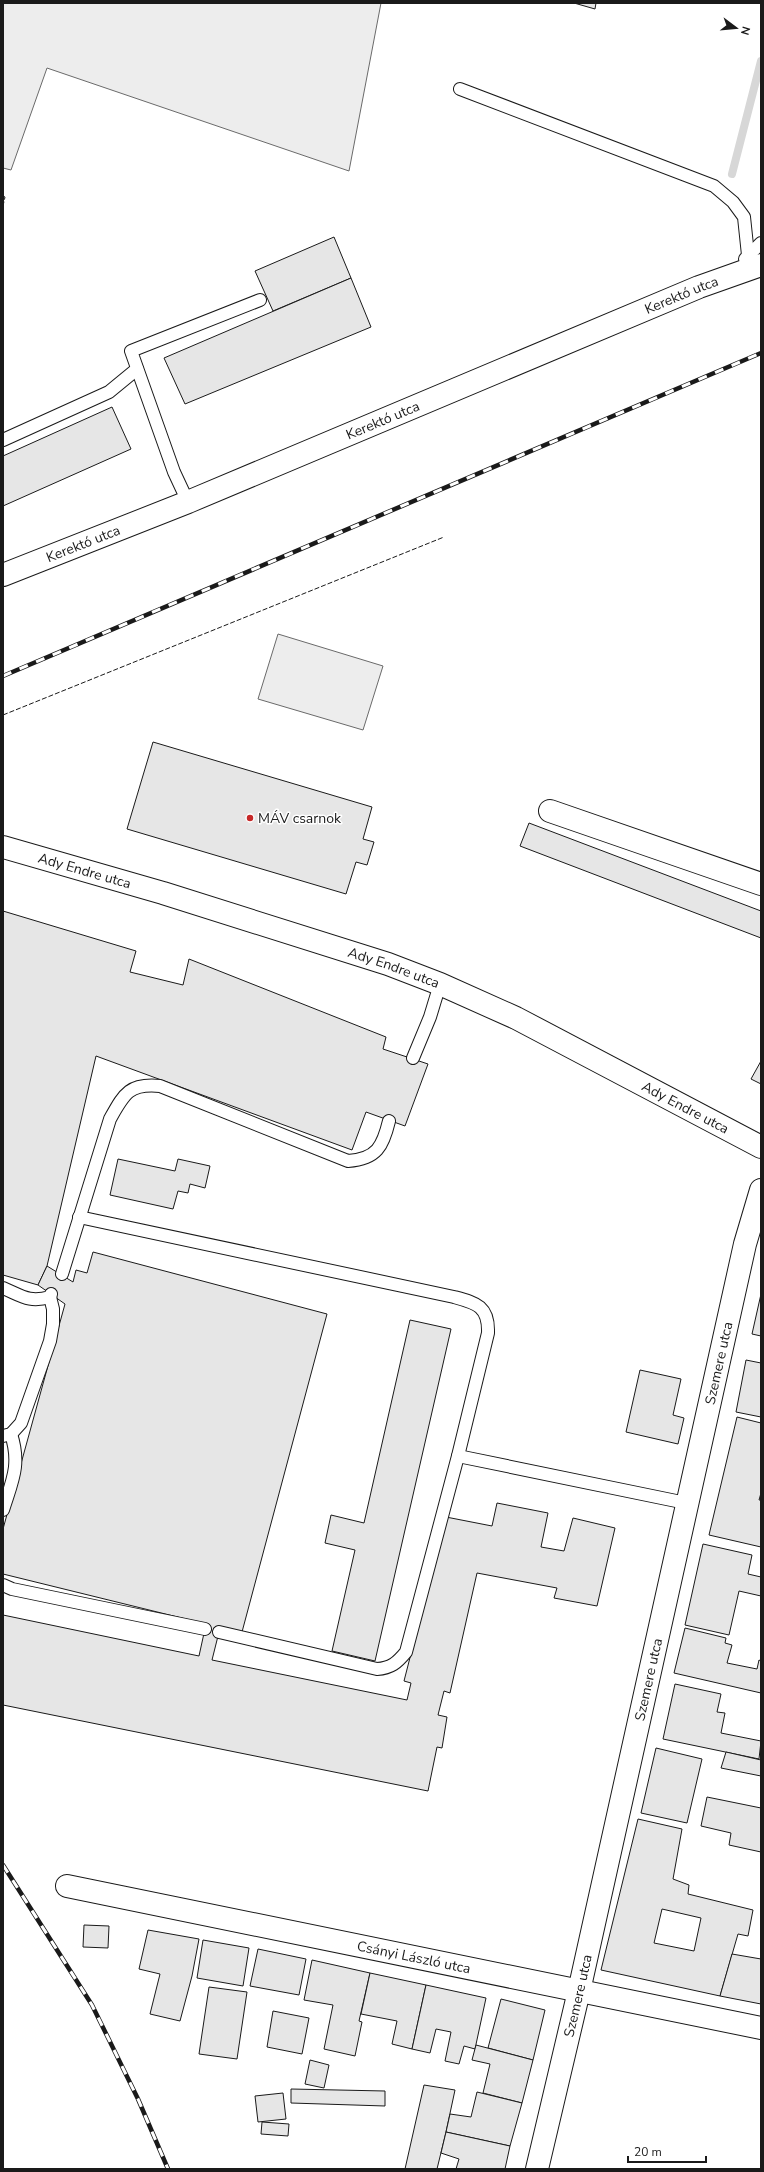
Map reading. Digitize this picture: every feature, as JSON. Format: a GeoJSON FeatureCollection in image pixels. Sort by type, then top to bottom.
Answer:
{"type":"FeatureCollection","features":[{"type":"Feature","properties":{"kind":"street","name":"Kerektó utca"},"geometry":{"type":"LineString","coordinates":[[3,575],[188,502],[729,275],[755,260]]}},
{"type":"Feature","properties":{"kind":"street"},"geometry":{"type":"LineString","coordinates":[[550,810],[761,884]]}},
{"type":"Feature","properties":{"kind":"street","name":"Ady Endre utca"},"geometry":{"type":"LineString","coordinates":[[3,847],[193,903],[388,964],[440,984],[516,1018],[761,1148]]}},
{"type":"Feature","properties":{"kind":"street","name":"Szemere utca"},"geometry":{"type":"LineString","coordinates":[[537,2169],[579,1991],[686,1503],[745,1244],[761,1190]]}},
{"type":"Feature","properties":{"kind":"street","name":"Csányi László utca"},"geometry":{"type":"LineString","coordinates":[[67,1886],[761,2028]]}},
{"type":"Feature","properties":{"kind":"lane"},"geometry":{"type":"LineString","coordinates":[[460,89],[714,186],[733,202],[744,217],[755,260]]}},
{"type":"Feature","properties":{"kind":"lane"},"geometry":{"type":"LineString","coordinates":[[755,260],[761,243]]}},
{"type":"Feature","properties":{"kind":"lane"},"geometry":{"type":"LineString","coordinates":[[188,502],[174,472],[130,351],[260,300]]}},
{"type":"Feature","properties":{"kind":"lane"},"geometry":{"type":"LineString","coordinates":[[3,440],[109,392],[137,369]]}},
{"type":"Feature","properties":{"kind":"lane"},"geometry":{"type":"LineString","coordinates":[[413,1058],[430,1017],[440,984]]}},
{"type":"Feature","properties":{"kind":"lane"},"geometry":{"type":"LineString","coordinates":[[62,1274],[110,1119],[121,1099],[131,1089],[145,1084],[160,1086],[348,1161],[363,1160],[380,1147],[389,1120]]}},
{"type":"Feature","properties":{"kind":"lane"},"geometry":{"type":"LineString","coordinates":[[79,1217],[454,1297],[472,1302],[479,1306],[486,1315],[488,1332],[458,1456],[406,1652],[399,1661],[389,1668],[377,1669],[219,1632]]}},
{"type":"Feature","properties":{"kind":"lane"},"geometry":{"type":"LineString","coordinates":[[3,1288],[22,1297],[37,1301],[51,1295],[53,1309],[53,1324],[50,1342],[21,1423],[7,1435],[16,1448],[16,1466],[3,1510]]}},
{"type":"Feature","properties":{"kind":"lane"},"geometry":{"type":"LineString","coordinates":[[458,1456],[686,1503]]}},
{"type":"Feature","properties":{"kind":"lane"},"geometry":{"type":"LineString","coordinates":[[3,1585],[12,1589],[205,1629]]}},
{"type":"Feature","properties":{"kind":"shaded area"},"geometry":{"type":"Polygon","coordinates":[[[3,3],[381,3],[349,171],[47,68],[11,170],[3,168],[3,3]]]}},
{"type":"Feature","properties":{"kind":"shaded area"},"geometry":{"type":"Polygon","coordinates":[[[278,634],[383,666],[363,730],[258,699],[278,634]]]}},
{"type":"Feature","properties":{"kind":"building"},"geometry":{"type":"Polygon","coordinates":[[[574,3],[596,3],[595,9],[574,3]]]}},
{"type":"Feature","properties":{"kind":"building"},"geometry":{"type":"Polygon","coordinates":[[[334,237],[351,278],[273,311],[255,271],[334,237]]]}},
{"type":"Feature","properties":{"kind":"building"},"geometry":{"type":"Polygon","coordinates":[[[351,278],[371,327],[185,404],[164,358],[351,278]]]}},
{"type":"Feature","properties":{"kind":"building"},"geometry":{"type":"Polygon","coordinates":[[[112,407],[131,449],[3,506],[3,456],[112,407]]]}},
{"type":"Feature","properties":{"kind":"building","name":"MÁV csarnok"},"geometry":{"type":"Polygon","coordinates":[[[153,742],[372,807],[363,839],[374,842],[367,865],[356,862],[346,894],[127,829],[153,742]]]}},
{"type":"Feature","properties":{"kind":"building"},"geometry":{"type":"Polygon","coordinates":[[[529,823],[761,911],[761,938],[520,846],[529,823]]]}},
{"type":"Feature","properties":{"kind":"building"},"geometry":{"type":"Polygon","coordinates":[[[3,911],[136,951],[130,972],[183,985],[189,959],[386,1037],[383,1049],[428,1064],[405,1126],[366,1112],[352,1150],[96,1056],[47,1266],[38,1285],[3,1275],[3,911]]]}},
{"type":"Feature","properties":{"kind":"building"},"geometry":{"type":"Polygon","coordinates":[[[761,1061],[761,1084],[751,1079],[761,1061]]]}},
{"type":"Feature","properties":{"kind":"building"},"geometry":{"type":"Polygon","coordinates":[[[118,1159],[175,1171],[178,1159],[210,1166],[205,1188],[190,1184],[188,1193],[178,1191],[173,1209],[110,1195],[118,1159]]]}},
{"type":"Feature","properties":{"kind":"building"},"geometry":{"type":"Polygon","coordinates":[[[93,1252],[327,1314],[242,1632],[219,1632],[212,1660],[407,1700],[411,1683],[404,1681],[446,1517],[492,1526],[497,1503],[548,1513],[541,1547],[564,1551],[573,1518],[615,1528],[597,1606],[554,1598],[557,1588],[477,1573],[450,1693],[444,1691],[438,1715],[447,1717],[442,1748],[437,1747],[428,1791],[3,1705],[3,1615],[199,1656],[206,1624],[3,1574],[3,1529],[65,1304],[38,1285],[47,1266],[73,1282],[76,1270],[87,1273],[93,1252]]]}},
{"type":"Feature","properties":{"kind":"building"},"geometry":{"type":"Polygon","coordinates":[[[761,1294],[761,1336],[752,1334],[761,1294]]]}},
{"type":"Feature","properties":{"kind":"building"},"geometry":{"type":"Polygon","coordinates":[[[410,1320],[451,1329],[375,1661],[332,1651],[355,1550],[325,1543],[331,1515],[364,1523],[410,1320]]]}},
{"type":"Feature","properties":{"kind":"building"},"geometry":{"type":"Polygon","coordinates":[[[746,1360],[761,1363],[761,1417],[736,1412],[746,1360]]]}},
{"type":"Feature","properties":{"kind":"building"},"geometry":{"type":"Polygon","coordinates":[[[640,1370],[681,1379],[673,1415],[684,1418],[678,1444],[626,1432],[640,1370]]]}},
{"type":"Feature","properties":{"kind":"building"},"geometry":{"type":"Polygon","coordinates":[[[737,1417],[761,1423],[761,1493],[759,1500],[761,1500],[761,1547],[709,1535],[737,1417]]]}},
{"type":"Feature","properties":{"kind":"building"},"geometry":{"type":"Polygon","coordinates":[[[703,1544],[752,1555],[748,1574],[761,1577],[761,1596],[739,1591],[729,1635],[685,1625],[703,1544]]]}},
{"type":"Feature","properties":{"kind":"building"},"geometry":{"type":"Polygon","coordinates":[[[685,1628],[726,1638],[725,1643],[732,1645],[727,1663],[757,1669],[759,1660],[761,1661],[761,1693],[674,1673],[685,1628]]]}},
{"type":"Feature","properties":{"kind":"building"},"geometry":{"type":"Polygon","coordinates":[[[675,1684],[721,1694],[717,1712],[725,1713],[721,1733],[761,1741],[759,1759],[663,1739],[675,1684]]]}},
{"type":"Feature","properties":{"kind":"building"},"geometry":{"type":"Polygon","coordinates":[[[656,1748],[702,1759],[687,1823],[641,1813],[656,1748]]]}},
{"type":"Feature","properties":{"kind":"building"},"geometry":{"type":"Polygon","coordinates":[[[726,1752],[761,1760],[761,1776],[721,1768],[726,1752]]]}},
{"type":"Feature","properties":{"kind":"building"},"geometry":{"type":"Polygon","coordinates":[[[707,1797],[761,1808],[761,1852],[729,1845],[731,1833],[701,1826],[707,1797]]]}},
{"type":"Feature","properties":{"kind":"building"},"geometry":{"type":"Polygon","coordinates":[[[638,1819],[682,1829],[673,1879],[689,1885],[688,1894],[753,1910],[748,1936],[738,1934],[720,1996],[601,1970],[638,1819]],[[662,1909],[654,1943],[694,1951],[701,1918],[662,1909]]]}},
{"type":"Feature","properties":{"kind":"building"},"geometry":{"type":"Polygon","coordinates":[[[84,1925],[109,1926],[108,1948],[83,1947],[84,1925]]]}},
{"type":"Feature","properties":{"kind":"building"},"geometry":{"type":"Polygon","coordinates":[[[148,1930],[199,1939],[192,1976],[180,2021],[150,2014],[160,1974],[139,1969],[148,1930]]]}},
{"type":"Feature","properties":{"kind":"building"},"geometry":{"type":"Polygon","coordinates":[[[203,1940],[249,1948],[243,1986],[197,1978],[203,1940]]]}},
{"type":"Feature","properties":{"kind":"building"},"geometry":{"type":"Polygon","coordinates":[[[258,1949],[306,1959],[299,1995],[250,1986],[258,1949]]]}},
{"type":"Feature","properties":{"kind":"building"},"geometry":{"type":"Polygon","coordinates":[[[732,1954],[761,1959],[761,2004],[720,1996],[732,1954]]]}},
{"type":"Feature","properties":{"kind":"building"},"geometry":{"type":"Polygon","coordinates":[[[312,1960],[370,1973],[359,2021],[362,2022],[355,2056],[324,2049],[333,2005],[304,2000],[312,1960]]]}},
{"type":"Feature","properties":{"kind":"building"},"geometry":{"type":"Polygon","coordinates":[[[370,1973],[426,1985],[412,2049],[392,2044],[397,2021],[361,2014],[370,1973]]]}},
{"type":"Feature","properties":{"kind":"building"},"geometry":{"type":"Polygon","coordinates":[[[426,1985],[486,1998],[475,2049],[464,2046],[459,2064],[445,2061],[451,2032],[436,2029],[430,2053],[412,2049],[426,1985]]]}},
{"type":"Feature","properties":{"kind":"building"},"geometry":{"type":"Polygon","coordinates":[[[209,1987],[247,1992],[237,2059],[199,2054],[209,1987]]]}},
{"type":"Feature","properties":{"kind":"building"},"geometry":{"type":"Polygon","coordinates":[[[501,1999],[545,2010],[533,2060],[488,2048],[501,1999]]]}},
{"type":"Feature","properties":{"kind":"building"},"geometry":{"type":"Polygon","coordinates":[[[273,2011],[309,2018],[302,2054],[267,2047],[273,2011]]]}},
{"type":"Feature","properties":{"kind":"building"},"geometry":{"type":"Polygon","coordinates":[[[476,2045],[533,2060],[522,2103],[483,2093],[490,2064],[472,2060],[476,2045]]]}},
{"type":"Feature","properties":{"kind":"building"},"geometry":{"type":"Polygon","coordinates":[[[310,2060],[329,2065],[324,2088],[305,2084],[310,2060]]]}},
{"type":"Feature","properties":{"kind":"building"},"geometry":{"type":"Polygon","coordinates":[[[424,2085],[455,2090],[446,2132],[437,2169],[405,2169],[424,2085]]]}},
{"type":"Feature","properties":{"kind":"building"},"geometry":{"type":"Polygon","coordinates":[[[291,2089],[385,2091],[385,2106],[291,2103],[291,2089]]]}},
{"type":"Feature","properties":{"kind":"building"},"geometry":{"type":"Polygon","coordinates":[[[477,2092],[522,2103],[510,2146],[446,2132],[450,2114],[471,2117],[477,2092]]]}},
{"type":"Feature","properties":{"kind":"building"},"geometry":{"type":"Polygon","coordinates":[[[283,2093],[286,2119],[258,2122],[255,2096],[283,2093]]]}},
{"type":"Feature","properties":{"kind":"building"},"geometry":{"type":"Polygon","coordinates":[[[262,2122],[289,2124],[288,2136],[261,2134],[262,2122]]]}},
{"type":"Feature","properties":{"kind":"building"},"geometry":{"type":"Polygon","coordinates":[[[446,2132],[510,2146],[505,2169],[456,2169],[459,2159],[441,2153],[446,2132]]]}},
{"type":"Feature","properties":{"kind":"waterway"},"geometry":{"type":"LineString","coordinates":[[732,174],[761,61]]}},
{"type":"Feature","properties":{"kind":"railway"},"geometry":{"type":"LineString","coordinates":[[3,676],[761,353]]}},
{"type":"Feature","properties":{"kind":"railway"},"geometry":{"type":"LineString","coordinates":[[3,1865],[92,2005],[138,2099],[168,2169]]}},
{"type":"Feature","properties":{"kind":"fence"},"geometry":{"type":"LineString","coordinates":[[3,196],[5,197],[3,206]]}},
{"type":"Feature","properties":{"kind":"fence"},"geometry":{"type":"LineString","coordinates":[[3,715],[444,537]]}},
{"type":"Feature","properties":{"kind":"place","name":"MÁV csarnok"},"geometry":{"type":"Point","coordinates":[250,818]}}]}
